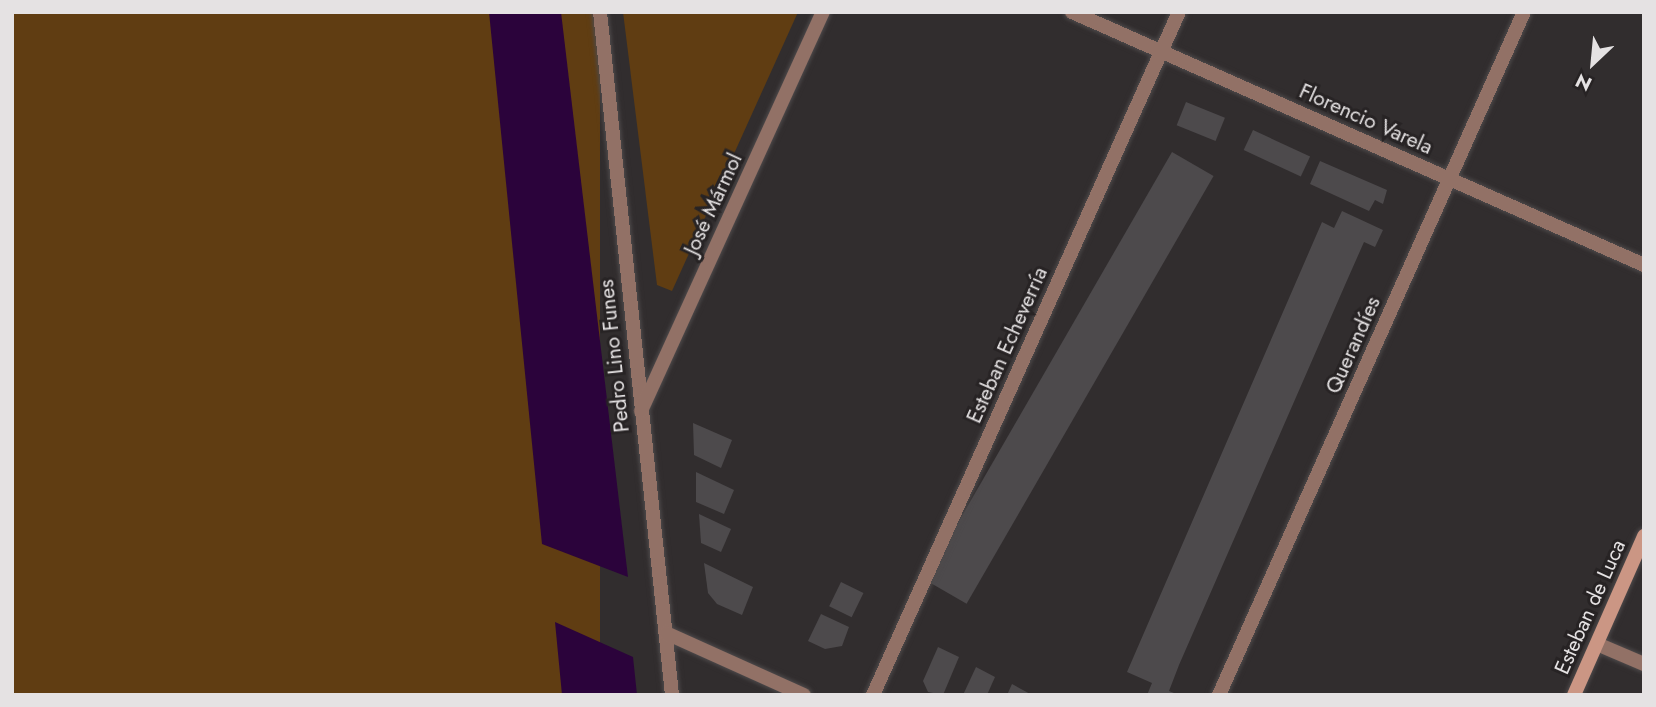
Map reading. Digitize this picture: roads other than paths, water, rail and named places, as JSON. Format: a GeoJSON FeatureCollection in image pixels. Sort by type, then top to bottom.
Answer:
{"type":"FeatureCollection","features":[{"type":"Feature","properties":{"kind":"street","name":"Pedro Lino Funes"},"geometry":{"type":"LineString","coordinates":[[600,12],[640,412],[672,695]]}},
{"type":"Feature","properties":{"kind":"street","name":"José Mármol"},"geometry":{"type":"LineString","coordinates":[[640,412],[823,12]]}},
{"type":"Feature","properties":{"kind":"street","name":"Florencio Varela"},"geometry":{"type":"LineString","coordinates":[[1072,12],[1644,265]]}},
{"type":"Feature","properties":{"kind":"street","name":"Esteban Echeverría"},"geometry":{"type":"LineString","coordinates":[[873,695],[1179,12]]}},
{"type":"Feature","properties":{"kind":"street","name":"Querandíes"},"geometry":{"type":"LineString","coordinates":[[1219,695],[1524,12]]}},
{"type":"Feature","properties":{"kind":"street","name":"Esteban de Luca"},"geometry":{"type":"LineString","coordinates":[[1574,695],[1644,536]]}},
{"type":"Feature","properties":{"kind":"street"},"geometry":{"type":"LineString","coordinates":[[666,634],[804,695]]}},
{"type":"Feature","properties":{"kind":"street"},"geometry":{"type":"LineString","coordinates":[[1597,644],[1644,664]]}}]}
